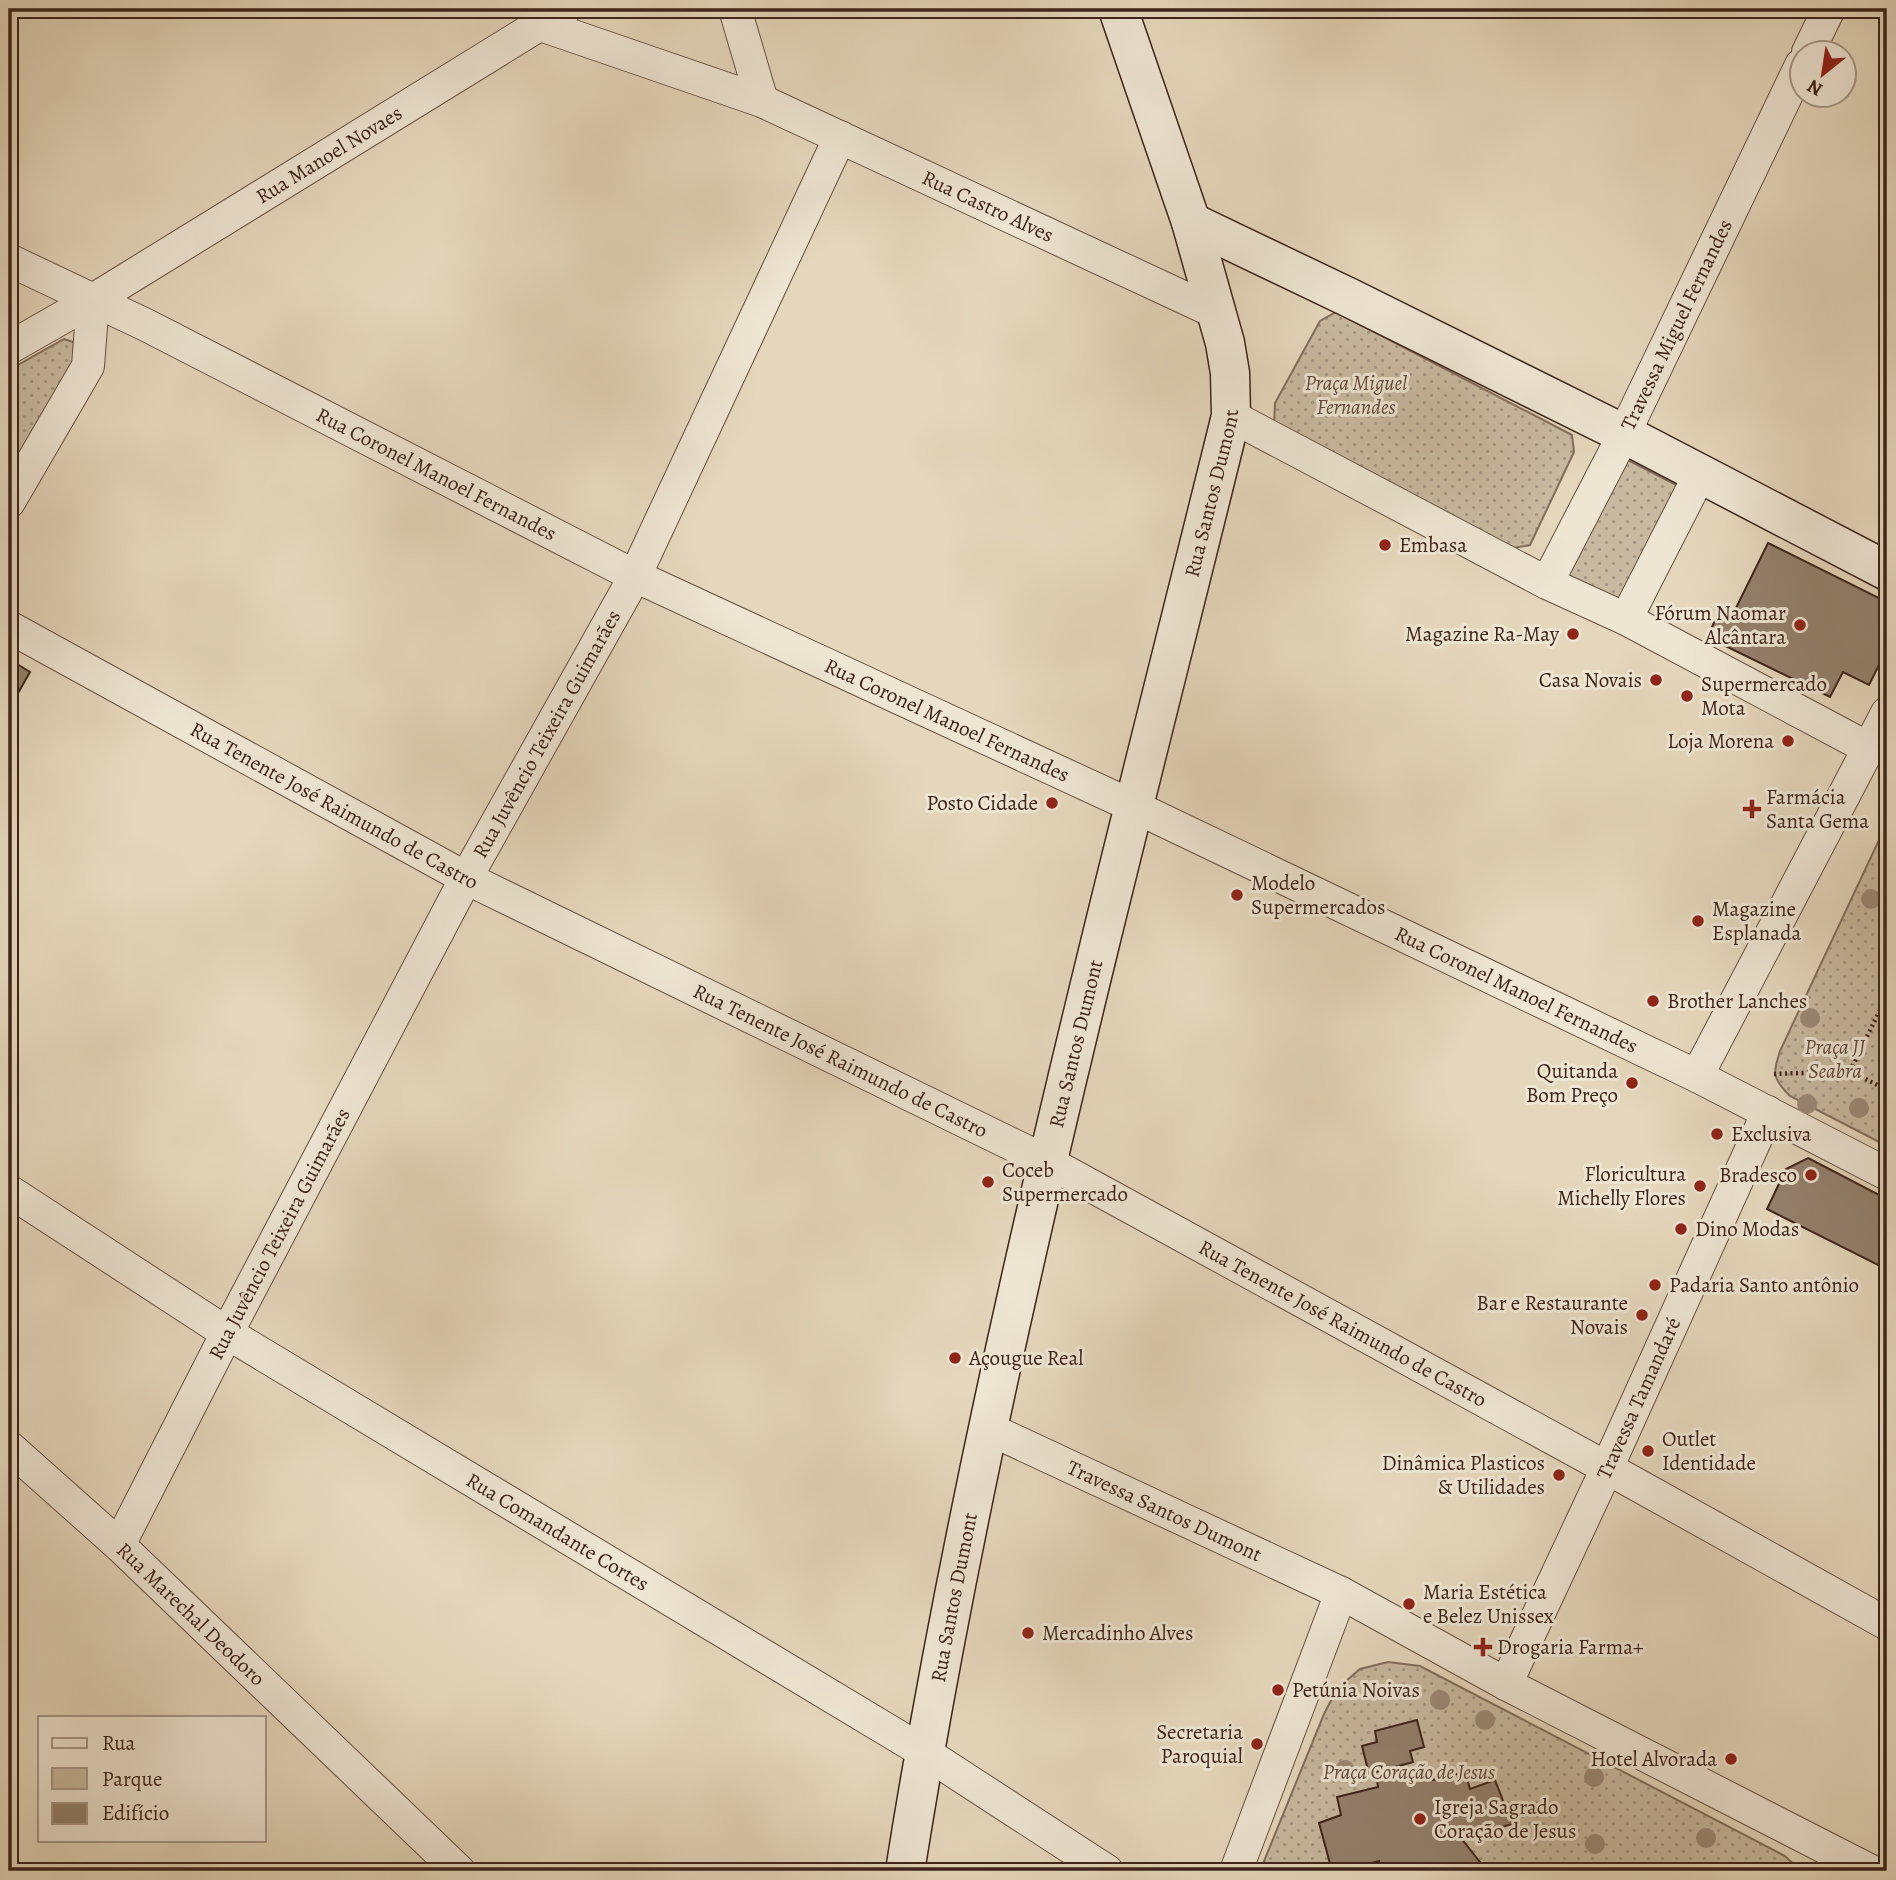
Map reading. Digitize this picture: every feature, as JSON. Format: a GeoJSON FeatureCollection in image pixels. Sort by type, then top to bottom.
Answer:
{"type":"FeatureCollection","features":[{"type":"Feature","properties":{"kind":"main road","name":"Rua Santos Dumont"},"geometry":{"type":"LineString","coordinates":[[905,1871],[924,1752],[987,1428],[1046,1161],[1231,416],[1230,373],[1225,343],[1191,222],[1118,9]]}},
{"type":"Feature","properties":{"kind":"main road"},"geometry":{"type":"LineString","coordinates":[[1191,222],[1624,434],[1887,571]]}},
{"type":"Feature","properties":{"kind":"street","name":"Rua Manoel Novaes"},"geometry":{"type":"LineString","coordinates":[[9,348],[93,300],[565,9]]}},
{"type":"Feature","properties":{"kind":"street"},"geometry":{"type":"LineString","coordinates":[[735,9],[762,101]]}},
{"type":"Feature","properties":{"kind":"street"},"geometry":{"type":"LineString","coordinates":[[1815,38],[1829,9]]}},
{"type":"Feature","properties":{"kind":"street","name":"Rua Castro Alves"},"geometry":{"type":"LineString","coordinates":[[538,24],[762,101],[1215,312]]}},
{"type":"Feature","properties":{"kind":"street","name":"Travessa Miguel Fernandes"},"geometry":{"type":"LineString","coordinates":[[1547,583],[1624,434],[1787,94]]}},
{"type":"Feature","properties":{"kind":"street","name":"Rua Juvêncio Teixeira Guimarães"},"geometry":{"type":"LineString","coordinates":[[119,1545],[466,878],[635,576],[840,137]]}},
{"type":"Feature","properties":{"kind":"street","name":"Rua Coronel Manoel Fernandes"},"geometry":{"type":"LineString","coordinates":[[9,260],[146,325],[635,576],[1135,807],[1698,1076],[1887,1174]]}},
{"type":"Feature","properties":{"kind":"street"},"geometry":{"type":"LineString","coordinates":[[9,502],[88,366],[93,300]]}},
{"type":"Feature","properties":{"kind":"street"},"geometry":{"type":"LineString","coordinates":[[1231,416],[1547,583],[1626,619],[1868,748]]}},
{"type":"Feature","properties":{"kind":"street"},"geometry":{"type":"LineString","coordinates":[[1626,619],[1700,474]]}},
{"type":"Feature","properties":{"kind":"street","name":"Rua Tenente José Raimundo de Castro"},"geometry":{"type":"LineString","coordinates":[[9,627],[466,878],[1046,1161],[1607,1468],[1887,1625]]}},
{"type":"Feature","properties":{"kind":"street"},"geometry":{"type":"LineString","coordinates":[[1698,1076],[1887,713]]}},
{"type":"Feature","properties":{"kind":"street","name":"Travessa Tamandaré"},"geometry":{"type":"LineString","coordinates":[[1506,1684],[1768,1112]]}},
{"type":"Feature","properties":{"kind":"street","name":"Rua Comandante Cortes"},"geometry":{"type":"LineString","coordinates":[[9,1191],[227,1333],[924,1752],[1107,1871]]}},
{"type":"Feature","properties":{"kind":"street","name":"Travessa Santos Dumont"},"geometry":{"type":"LineString","coordinates":[[987,1428],[1341,1593]]}},
{"type":"Feature","properties":{"kind":"street","name":"Rua Marechal Deodoro"},"geometry":{"type":"LineString","coordinates":[[9,1447],[119,1545],[459,1871]]}},
{"type":"Feature","properties":{"kind":"street"},"geometry":{"type":"LineString","coordinates":[[1236,1871],[1341,1593],[1506,1684],[1871,1871]]}},
{"type":"Feature","properties":{"kind":"path"},"geometry":{"type":"LineString","coordinates":[[1850,1072],[1887,996]]}},
{"type":"Feature","properties":{"kind":"path"},"geometry":{"type":"LineString","coordinates":[[1767,1074],[1850,1072],[1887,1090]]}},
{"type":"Feature","properties":{"kind":"green space","name":"Praça Miguel Fernandes"},"geometry":{"type":"Polygon","coordinates":[[[1336,312],[1572,435],[1574,452],[1530,545],[1514,548],[1274,425],[1275,403],[1320,321],[1336,312]]]}},
{"type":"Feature","properties":{"kind":"green space"},"geometry":{"type":"Polygon","coordinates":[[[64,339],[79,344],[83,358],[9,478],[9,370],[64,339]]]}},
{"type":"Feature","properties":{"kind":"green space"},"geometry":{"type":"Polygon","coordinates":[[[1624,458],[1684,489],[1623,606],[1563,575],[1624,458]]]}},
{"type":"Feature","properties":{"kind":"green space","name":"Praça JJ Seabra"},"geometry":{"type":"Polygon","coordinates":[[[1887,823],[1887,1146],[1790,1096],[1777,1080],[1775,1071],[1780,1051],[1887,823]]]}},
{"type":"Feature","properties":{"kind":"green space","name":"Praça Coração de Jesus"},"geometry":{"type":"Polygon","coordinates":[[[1388,1662],[1420,1666],[1785,1856],[1801,1871],[1260,1871],[1324,1714],[1337,1689],[1360,1669],[1388,1662]]]}},
{"type":"Feature","properties":{"kind":"building","name":"Fórum Naomar Alcântara"},"geometry":{"type":"Polygon","coordinates":[[[1768,543],[1887,602],[1887,649],[1869,685],[1843,672],[1830,697],[1707,637],[1722,606],[1734,612],[1768,543]]]}},
{"type":"Feature","properties":{"kind":"building"},"geometry":{"type":"Polygon","coordinates":[[[9,659],[30,672],[9,709],[9,659]]]}},
{"type":"Feature","properties":{"kind":"building"},"geometry":{"type":"Polygon","coordinates":[[[1808,1158],[1887,1199],[1887,1252],[1880,1266],[1767,1209],[1786,1169],[1808,1158]]]}},
{"type":"Feature","properties":{"kind":"building"},"geometry":{"type":"Polygon","coordinates":[[[1417,1720],[1424,1747],[1410,1751],[1413,1762],[1369,1774],[1362,1746],[1377,1742],[1375,1731],[1417,1720]]]}},
{"type":"Feature","properties":{"kind":"building","name":"Igreja Sagrado Coração de Jesus"},"geometry":{"type":"Polygon","coordinates":[[[1431,1769],[1433,1780],[1465,1772],[1470,1789],[1495,1780],[1512,1824],[1461,1838],[1487,1871],[1378,1871],[1379,1861],[1332,1871],[1319,1823],[1341,1815],[1337,1797],[1378,1787],[1377,1779],[1431,1769]]]}},
{"type":"Feature","properties":{"kind":"place","name":"Embasa"},"geometry":{"type":"Point","coordinates":[1385,545]}},
{"type":"Feature","properties":{"kind":"place","name":"Fórum Naomar Alcântara"},"geometry":{"type":"Point","coordinates":[1800,625]}},
{"type":"Feature","properties":{"kind":"place","name":"Magazine Ra-May"},"geometry":{"type":"Point","coordinates":[1573,634]}},
{"type":"Feature","properties":{"kind":"place","name":"Casa Novais"},"geometry":{"type":"Point","coordinates":[1656,680]}},
{"type":"Feature","properties":{"kind":"place","name":"Supermercado Mota"},"geometry":{"type":"Point","coordinates":[1687,696]}},
{"type":"Feature","properties":{"kind":"place","name":"Loja Morena"},"geometry":{"type":"Point","coordinates":[1788,741]}},
{"type":"Feature","properties":{"kind":"place","name":"Posto Cidade"},"geometry":{"type":"Point","coordinates":[1052,803]}},
{"type":"Feature","properties":{"kind":"place","name":"Farmácia Santa Gema"},"geometry":{"type":"Point","coordinates":[1752,809]}},
{"type":"Feature","properties":{"kind":"place","name":"Modelo Supermercados"},"geometry":{"type":"Point","coordinates":[1237,895]}},
{"type":"Feature","properties":{"kind":"place","name":"Magazine Esplanada"},"geometry":{"type":"Point","coordinates":[1698,921]}},
{"type":"Feature","properties":{"kind":"place","name":"Brother Lanches"},"geometry":{"type":"Point","coordinates":[1653,1001]}},
{"type":"Feature","properties":{"kind":"place","name":"Quitanda Bom Preço"},"geometry":{"type":"Point","coordinates":[1632,1083]}},
{"type":"Feature","properties":{"kind":"place","name":"Exclusiva"},"geometry":{"type":"Point","coordinates":[1717,1134]}},
{"type":"Feature","properties":{"kind":"place","name":"Bradesco"},"geometry":{"type":"Point","coordinates":[1811,1175]}},
{"type":"Feature","properties":{"kind":"place","name":"Coceb Supermercado"},"geometry":{"type":"Point","coordinates":[988,1182]}},
{"type":"Feature","properties":{"kind":"place","name":"Floricultura Michelly Flores"},"geometry":{"type":"Point","coordinates":[1700,1186]}},
{"type":"Feature","properties":{"kind":"place","name":"Dino Modas"},"geometry":{"type":"Point","coordinates":[1681,1229]}},
{"type":"Feature","properties":{"kind":"place","name":"Padaria Santo antônio"},"geometry":{"type":"Point","coordinates":[1655,1285]}},
{"type":"Feature","properties":{"kind":"place","name":"Bar e Restaurante Novais"},"geometry":{"type":"Point","coordinates":[1642,1315]}},
{"type":"Feature","properties":{"kind":"place","name":"Açougue Real"},"geometry":{"type":"Point","coordinates":[955,1358]}},
{"type":"Feature","properties":{"kind":"place","name":"Outlet Identidade"},"geometry":{"type":"Point","coordinates":[1648,1451]}},
{"type":"Feature","properties":{"kind":"place","name":"Dinâmica Plasticos & Utilidades"},"geometry":{"type":"Point","coordinates":[1559,1475]}},
{"type":"Feature","properties":{"kind":"place","name":"Maria Estética e Belez Unissex"},"geometry":{"type":"Point","coordinates":[1409,1604]}},
{"type":"Feature","properties":{"kind":"place","name":"Mercadinho Alves"},"geometry":{"type":"Point","coordinates":[1028,1633]}},
{"type":"Feature","properties":{"kind":"place","name":"Drogaria Farma+"},"geometry":{"type":"Point","coordinates":[1483,1647]}},
{"type":"Feature","properties":{"kind":"place","name":"Petúnia Noivas"},"geometry":{"type":"Point","coordinates":[1278,1690]}},
{"type":"Feature","properties":{"kind":"place","name":"Secretaria Paroquial"},"geometry":{"type":"Point","coordinates":[1257,1744]}},
{"type":"Feature","properties":{"kind":"place","name":"Hotel Alvorada"},"geometry":{"type":"Point","coordinates":[1731,1759]}},
{"type":"Feature","properties":{"kind":"place","name":"Igreja Sagrado Coração de Jesus"},"geometry":{"type":"Point","coordinates":[1420,1819]}}]}
